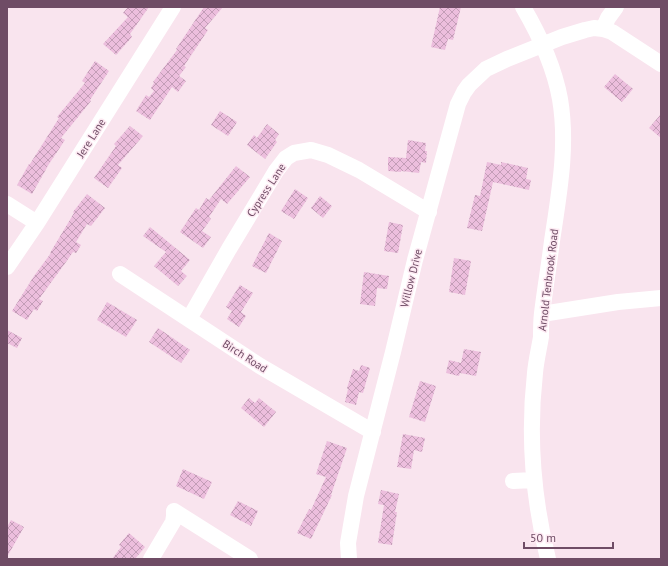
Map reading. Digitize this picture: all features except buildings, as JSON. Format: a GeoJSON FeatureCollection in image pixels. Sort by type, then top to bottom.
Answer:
{"type":"FeatureCollection","features":[{"type":"Feature","properties":{"kind":"street","name":"Jere Lane"},"geometry":{"type":"LineString","coordinates":[[7,267],[38,223],[173,7]]}},
{"type":"Feature","properties":{"kind":"street","name":"Arnold Tenbrook Road"},"geometry":{"type":"LineString","coordinates":[[523,7],[543,44],[554,76],[560,100],[562,124],[563,156],[542,314],[532,409],[534,480],[539,517],[548,559]]}},
{"type":"Feature","properties":{"kind":"street"},"geometry":{"type":"LineString","coordinates":[[616,7],[608,18],[603,29],[622,38],[661,64]]}},
{"type":"Feature","properties":{"kind":"street","name":"Willow Drive"},"geometry":{"type":"LineString","coordinates":[[349,559],[349,538],[356,496],[415,260],[458,104],[464,92],[486,69],[543,44],[575,32],[594,28],[603,29]]}},
{"type":"Feature","properties":{"kind":"street","name":"Cypress Lane"},"geometry":{"type":"LineString","coordinates":[[189,319],[276,171],[286,158],[294,153],[311,150],[328,154],[359,170],[428,212]]}},
{"type":"Feature","properties":{"kind":"street"},"geometry":{"type":"LineString","coordinates":[[7,204],[38,223]]}},
{"type":"Feature","properties":{"kind":"street","name":"Birch Road"},"geometry":{"type":"LineString","coordinates":[[120,274],[260,366],[373,432]]}},
{"type":"Feature","properties":{"kind":"street"},"geometry":{"type":"LineString","coordinates":[[542,314],[618,302],[661,298]]}},
{"type":"Feature","properties":{"kind":"street"},"geometry":{"type":"LineString","coordinates":[[512,481],[534,480]]}},
{"type":"Feature","properties":{"kind":"street"},"geometry":{"type":"LineString","coordinates":[[151,559],[173,522],[174,511],[250,559]]}}]}
